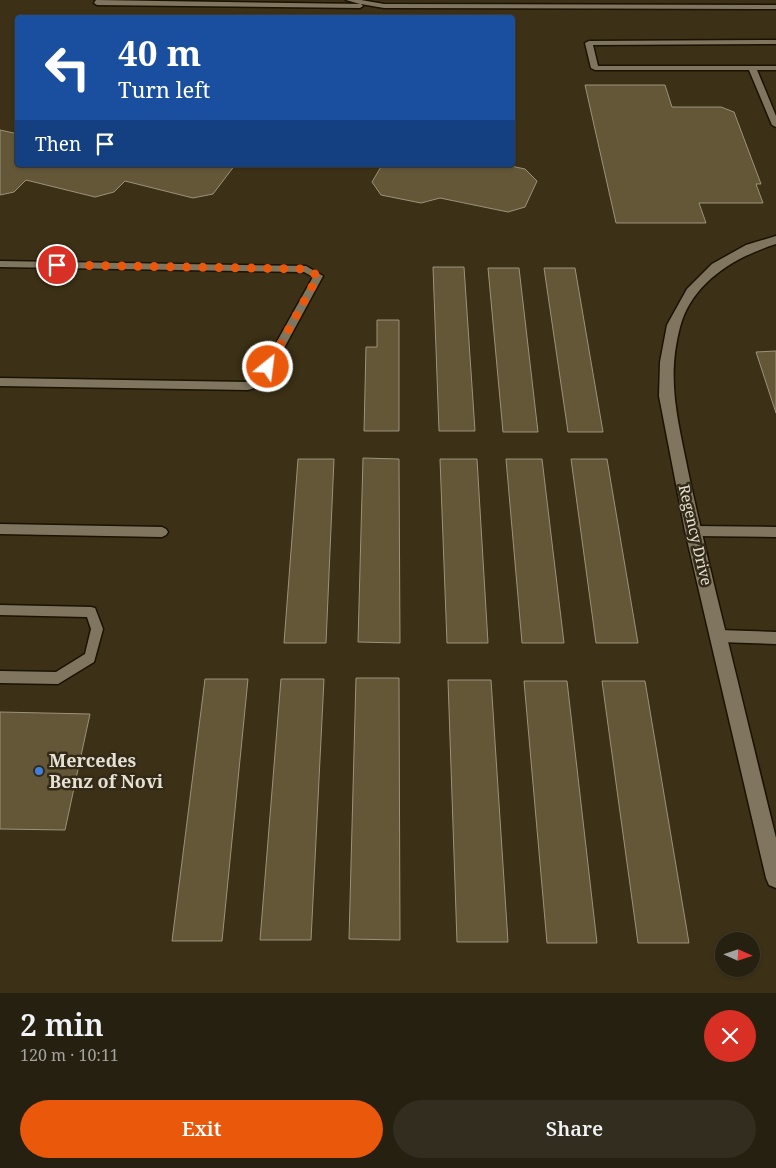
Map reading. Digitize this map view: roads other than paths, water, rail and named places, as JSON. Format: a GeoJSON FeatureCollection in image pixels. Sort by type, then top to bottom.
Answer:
{"type":"FeatureCollection","features":[{"type":"Feature","properties":{"kind":"street","name":"Regency Drive"},"geometry":{"type":"LineString","coordinates":[[776,240],[750,248],[716,267],[691,292],[674,325],[667,362],[666,396],[694,531],[776,874]]}},
{"type":"Feature","properties":{"kind":"lane"},"geometry":{"type":"LineString","coordinates":[[99,0],[96,3],[384,6],[438,3],[551,7],[670,3]]}},
{"type":"Feature","properties":{"kind":"lane"},"geometry":{"type":"LineString","coordinates":[[208,0],[236,5]]}},
{"type":"Feature","properties":{"kind":"lane"},"geometry":{"type":"LineString","coordinates":[[349,0],[384,6]]}},
{"type":"Feature","properties":{"kind":"lane"},"geometry":{"type":"LineString","coordinates":[[513,0],[551,7]]}},
{"type":"Feature","properties":{"kind":"lane"},"geometry":{"type":"LineString","coordinates":[[636,0],[776,7]]}},
{"type":"Feature","properties":{"kind":"lane"},"geometry":{"type":"LineString","coordinates":[[776,42],[589,43],[595,68],[776,68]]}},
{"type":"Feature","properties":{"kind":"lane"},"geometry":{"type":"LineString","coordinates":[[752,68],[776,125]]}},
{"type":"Feature","properties":{"kind":"lane"},"geometry":{"type":"LineString","coordinates":[[0,264],[306,269],[318,276],[260,382],[248,386],[0,382]]}},
{"type":"Feature","properties":{"kind":"lane"},"geometry":{"type":"LineString","coordinates":[[0,529],[162,532]]}},
{"type":"Feature","properties":{"kind":"lane"},"geometry":{"type":"LineString","coordinates":[[694,531],[776,532]]}},
{"type":"Feature","properties":{"kind":"lane"},"geometry":{"type":"LineString","coordinates":[[0,610],[91,612],[97,629],[90,658],[58,678],[0,677]]}},
{"type":"Feature","properties":{"kind":"lane"},"geometry":{"type":"LineString","coordinates":[[719,636],[776,638]]}},
{"type":"Feature","properties":{"kind":"place","name":"Mercedes Benz of Novi"},"geometry":{"type":"Point","coordinates":[39,771]}}]}
